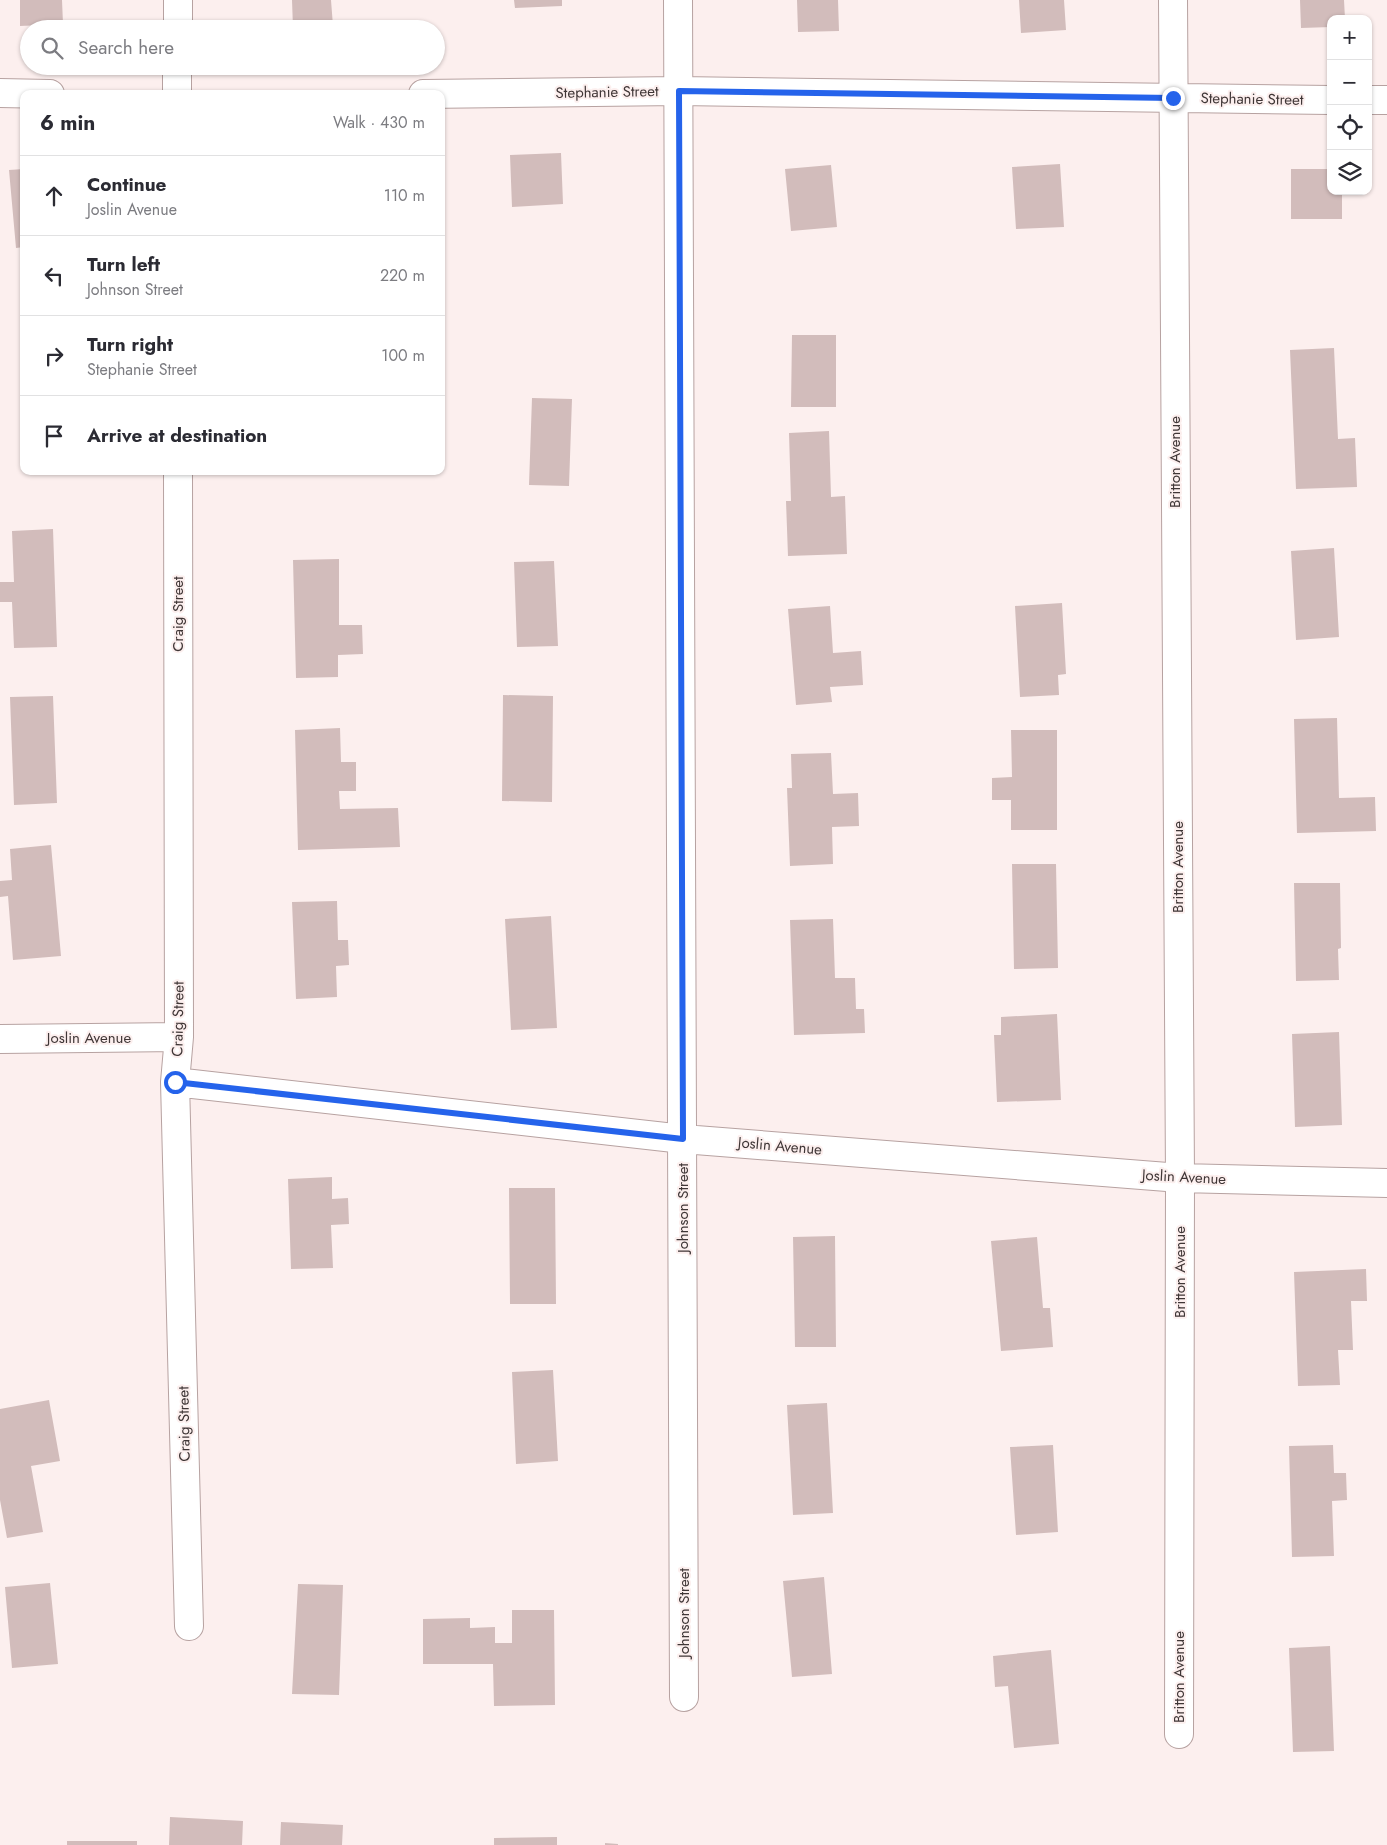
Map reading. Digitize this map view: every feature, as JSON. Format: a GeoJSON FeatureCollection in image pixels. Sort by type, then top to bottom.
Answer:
{"type":"FeatureCollection","features":[{"type":"Feature","properties":{"kind":"street"},"geometry":{"type":"LineString","coordinates":[[178,0],[178,20]]}},
{"type":"Feature","properties":{"kind":"street","name":"Johnson Street"},"geometry":{"type":"LineString","coordinates":[[678,0],[684,1697]]}},
{"type":"Feature","properties":{"kind":"street","name":"Britton Avenue"},"geometry":{"type":"LineString","coordinates":[[1173,0],[1180,1178],[1179,1734]]}},
{"type":"Feature","properties":{"kind":"street"},"geometry":{"type":"LineString","coordinates":[[177,75],[177,90]]}},
{"type":"Feature","properties":{"kind":"street","name":"Stephanie Street"},"geometry":{"type":"LineString","coordinates":[[445,94],[679,91],[1327,100]]}},
{"type":"Feature","properties":{"kind":"street"},"geometry":{"type":"LineString","coordinates":[[0,93],[20,93]]}},
{"type":"Feature","properties":{"kind":"street"},"geometry":{"type":"LineString","coordinates":[[1372,100],[1387,100]]}},
{"type":"Feature","properties":{"kind":"street","name":"Craig Street"},"geometry":{"type":"LineString","coordinates":[[178,475],[179,1038],[175,1082],[189,1626]]}},
{"type":"Feature","properties":{"kind":"street","name":"Joslin Avenue"},"geometry":{"type":"LineString","coordinates":[[0,1039],[179,1038]]}},
{"type":"Feature","properties":{"kind":"street","name":"Joslin Avenue"},"geometry":{"type":"LineString","coordinates":[[175,1082],[683,1139],[1180,1178],[1387,1183]]}},
{"type":"Feature","properties":{"kind":"building"},"geometry":{"type":"Polygon","coordinates":[[[20,0],[62,0],[63,20],[20,20],[20,0]]]}},
{"type":"Feature","properties":{"kind":"building"},"geometry":{"type":"Polygon","coordinates":[[[292,0],[331,0],[333,20],[293,20],[292,0]]]}},
{"type":"Feature","properties":{"kind":"building"},"geometry":{"type":"Polygon","coordinates":[[[514,0],[562,0],[562,6],[515,8],[514,0]]]}},
{"type":"Feature","properties":{"kind":"building"},"geometry":{"type":"Polygon","coordinates":[[[797,0],[838,0],[839,31],[798,32],[797,0]]]}},
{"type":"Feature","properties":{"kind":"building"},"geometry":{"type":"Polygon","coordinates":[[[1019,0],[1064,0],[1066,30],[1021,33],[1019,0]]]}},
{"type":"Feature","properties":{"kind":"building"},"geometry":{"type":"Polygon","coordinates":[[[1300,0],[1344,0],[1345,15],[1327,15],[1327,27],[1301,28],[1300,0]]]}},
{"type":"Feature","properties":{"kind":"building"},"geometry":{"type":"Polygon","coordinates":[[[561,153],[563,204],[512,207],[510,155],[561,153]]]}},
{"type":"Feature","properties":{"kind":"building"},"geometry":{"type":"Polygon","coordinates":[[[1060,164],[1064,227],[1016,229],[1012,167],[1060,164]]]}},
{"type":"Feature","properties":{"kind":"building"},"geometry":{"type":"Polygon","coordinates":[[[831,165],[837,227],[791,231],[785,169],[831,165]]]}},
{"type":"Feature","properties":{"kind":"building"},"geometry":{"type":"Polygon","coordinates":[[[20,169],[20,248],[16,248],[9,170],[20,169]]]}},
{"type":"Feature","properties":{"kind":"building"},"geometry":{"type":"Polygon","coordinates":[[[1291,169],[1327,169],[1327,195],[1342,195],[1342,219],[1291,219],[1291,169]]]}},
{"type":"Feature","properties":{"kind":"building"},"geometry":{"type":"Polygon","coordinates":[[[792,335],[836,335],[836,407],[791,407],[792,335]]]}},
{"type":"Feature","properties":{"kind":"building"},"geometry":{"type":"Polygon","coordinates":[[[1334,348],[1338,439],[1355,438],[1357,487],[1296,489],[1290,350],[1334,348]]]}},
{"type":"Feature","properties":{"kind":"building"},"geometry":{"type":"Polygon","coordinates":[[[532,398],[572,399],[569,486],[529,485],[532,398]]]}},
{"type":"Feature","properties":{"kind":"building"},"geometry":{"type":"Polygon","coordinates":[[[829,431],[831,497],[845,496],[847,554],[788,556],[786,501],[791,501],[789,433],[829,431]]]}},
{"type":"Feature","properties":{"kind":"building"},"geometry":{"type":"Polygon","coordinates":[[[53,529],[57,647],[14,648],[12,602],[0,602],[0,582],[14,582],[12,531],[53,529]]]}},
{"type":"Feature","properties":{"kind":"building"},"geometry":{"type":"Polygon","coordinates":[[[1334,548],[1339,637],[1296,640],[1291,551],[1334,548]]]}},
{"type":"Feature","properties":{"kind":"building"},"geometry":{"type":"Polygon","coordinates":[[[339,559],[339,625],[362,625],[363,654],[338,655],[338,677],[296,678],[293,560],[339,559]]]}},
{"type":"Feature","properties":{"kind":"building"},"geometry":{"type":"Polygon","coordinates":[[[554,561],[558,646],[517,647],[514,562],[554,561]]]}},
{"type":"Feature","properties":{"kind":"building"},"geometry":{"type":"Polygon","coordinates":[[[1062,603],[1066,674],[1058,675],[1059,695],[1020,697],[1015,606],[1062,603]]]}},
{"type":"Feature","properties":{"kind":"building"},"geometry":{"type":"Polygon","coordinates":[[[830,606],[833,653],[861,651],[863,685],[830,687],[832,702],[796,705],[788,609],[830,606]]]}},
{"type":"Feature","properties":{"kind":"building"},"geometry":{"type":"Polygon","coordinates":[[[503,695],[553,696],[552,802],[502,801],[503,695]]]}},
{"type":"Feature","properties":{"kind":"building"},"geometry":{"type":"Polygon","coordinates":[[[53,696],[57,803],[14,805],[10,697],[53,696]]]}},
{"type":"Feature","properties":{"kind":"building"},"geometry":{"type":"Polygon","coordinates":[[[1337,718],[1339,798],[1375,797],[1376,831],[1297,833],[1294,719],[1337,718]]]}},
{"type":"Feature","properties":{"kind":"building"},"geometry":{"type":"Polygon","coordinates":[[[340,728],[341,762],[356,762],[356,791],[339,791],[340,809],[398,808],[400,847],[298,850],[295,730],[340,728]]]}},
{"type":"Feature","properties":{"kind":"building"},"geometry":{"type":"Polygon","coordinates":[[[1011,730],[1057,730],[1057,830],[1011,830],[1011,800],[992,800],[992,778],[1012,777],[1011,730]]]}},
{"type":"Feature","properties":{"kind":"building"},"geometry":{"type":"Polygon","coordinates":[[[831,753],[833,794],[858,793],[859,826],[832,827],[833,864],[790,866],[787,788],[792,788],[791,754],[831,753]]]}},
{"type":"Feature","properties":{"kind":"building"},"geometry":{"type":"Polygon","coordinates":[[[51,845],[61,956],[13,960],[8,896],[0,897],[0,881],[12,880],[10,849],[51,845]]]}},
{"type":"Feature","properties":{"kind":"building"},"geometry":{"type":"Polygon","coordinates":[[[1012,864],[1056,864],[1058,968],[1014,969],[1012,864]]]}},
{"type":"Feature","properties":{"kind":"building"},"geometry":{"type":"Polygon","coordinates":[[[1294,883],[1340,883],[1341,948],[1338,949],[1339,980],[1296,981],[1294,883]]]}},
{"type":"Feature","properties":{"kind":"building"},"geometry":{"type":"Polygon","coordinates":[[[337,901],[338,940],[348,940],[349,965],[336,966],[337,997],[296,999],[292,902],[337,901]]]}},
{"type":"Feature","properties":{"kind":"building"},"geometry":{"type":"Polygon","coordinates":[[[551,916],[557,1028],[511,1030],[505,919],[551,916]]]}},
{"type":"Feature","properties":{"kind":"building"},"geometry":{"type":"Polygon","coordinates":[[[833,919],[835,978],[855,978],[856,1009],[864,1009],[865,1033],[794,1035],[790,920],[833,919]]]}},
{"type":"Feature","properties":{"kind":"building"},"geometry":{"type":"Polygon","coordinates":[[[1057,1014],[1061,1100],[997,1102],[994,1035],[1001,1035],[1001,1017],[1057,1014]]]}},
{"type":"Feature","properties":{"kind":"building"},"geometry":{"type":"Polygon","coordinates":[[[1339,1032],[1342,1125],[1295,1127],[1292,1034],[1339,1032]]]}},
{"type":"Feature","properties":{"kind":"building"},"geometry":{"type":"Polygon","coordinates":[[[332,1177],[332,1199],[348,1198],[349,1224],[331,1225],[333,1268],[291,1269],[288,1179],[332,1177]]]}},
{"type":"Feature","properties":{"kind":"building"},"geometry":{"type":"Polygon","coordinates":[[[509,1188],[555,1188],[556,1304],[510,1304],[509,1188]]]}},
{"type":"Feature","properties":{"kind":"building"},"geometry":{"type":"Polygon","coordinates":[[[835,1236],[836,1347],[795,1347],[793,1237],[835,1236]]]}},
{"type":"Feature","properties":{"kind":"building"},"geometry":{"type":"Polygon","coordinates":[[[1037,1237],[1043,1308],[1050,1308],[1053,1347],[1001,1351],[991,1241],[1037,1237]]]}},
{"type":"Feature","properties":{"kind":"building"},"geometry":{"type":"Polygon","coordinates":[[[1366,1269],[1367,1301],[1351,1301],[1353,1350],[1338,1350],[1340,1385],[1298,1386],[1294,1272],[1366,1269]]]}},
{"type":"Feature","properties":{"kind":"building"},"geometry":{"type":"Polygon","coordinates":[[[553,1370],[558,1461],[516,1464],[512,1372],[553,1370]]]}},
{"type":"Feature","properties":{"kind":"building"},"geometry":{"type":"Polygon","coordinates":[[[49,1400],[60,1461],[31,1466],[43,1532],[7,1538],[0,1500],[0,1409],[49,1400]]]}},
{"type":"Feature","properties":{"kind":"building"},"geometry":{"type":"Polygon","coordinates":[[[827,1403],[833,1513],[793,1515],[787,1405],[827,1403]]]}},
{"type":"Feature","properties":{"kind":"building"},"geometry":{"type":"Polygon","coordinates":[[[1053,1445],[1058,1532],[1016,1535],[1010,1447],[1053,1445]]]}},
{"type":"Feature","properties":{"kind":"building"},"geometry":{"type":"Polygon","coordinates":[[[1333,1445],[1334,1473],[1346,1473],[1347,1500],[1332,1501],[1334,1556],[1292,1557],[1289,1446],[1333,1445]]]}},
{"type":"Feature","properties":{"kind":"building"},"geometry":{"type":"Polygon","coordinates":[[[824,1577],[832,1674],[792,1677],[783,1581],[824,1577]]]}},
{"type":"Feature","properties":{"kind":"building"},"geometry":{"type":"Polygon","coordinates":[[[50,1583],[58,1664],[12,1668],[5,1587],[50,1583]]]}},
{"type":"Feature","properties":{"kind":"building"},"geometry":{"type":"Polygon","coordinates":[[[298,1584],[343,1585],[339,1695],[292,1694],[298,1584]]]}},
{"type":"Feature","properties":{"kind":"building"},"geometry":{"type":"Polygon","coordinates":[[[512,1610],[554,1610],[555,1705],[494,1706],[493,1664],[423,1664],[423,1619],[470,1618],[470,1628],[495,1627],[495,1643],[512,1643],[512,1610]]]}},
{"type":"Feature","properties":{"kind":"building"},"geometry":{"type":"Polygon","coordinates":[[[1330,1646],[1334,1751],[1293,1752],[1289,1648],[1330,1646]]]}},
{"type":"Feature","properties":{"kind":"building"},"geometry":{"type":"Polygon","coordinates":[[[1051,1650],[1059,1744],[1014,1748],[1008,1686],[995,1687],[993,1656],[1051,1650]]]}},
{"type":"Feature","properties":{"kind":"building"},"geometry":{"type":"Polygon","coordinates":[[[170,1817],[243,1821],[242,1845],[169,1845],[170,1817]]]}},
{"type":"Feature","properties":{"kind":"building"},"geometry":{"type":"Polygon","coordinates":[[[281,1822],[343,1825],[342,1845],[280,1845],[281,1822]]]}},
{"type":"Feature","properties":{"kind":"building"},"geometry":{"type":"Polygon","coordinates":[[[557,1837],[557,1845],[494,1845],[494,1838],[557,1837]]]}},
{"type":"Feature","properties":{"kind":"building"},"geometry":{"type":"Polygon","coordinates":[[[67,1841],[137,1841],[137,1845],[67,1845],[67,1841]]]}},
{"type":"Feature","properties":{"kind":"building"},"geometry":{"type":"Polygon","coordinates":[[[605,1843],[618,1844],[618,1845],[605,1845],[605,1843]]]}},
{"type":"Feature","properties":{"kind":"route"},"geometry":{"type":"LineString","coordinates":[[175,1082],[683,1139],[679,91],[1173,98]]}}]}
